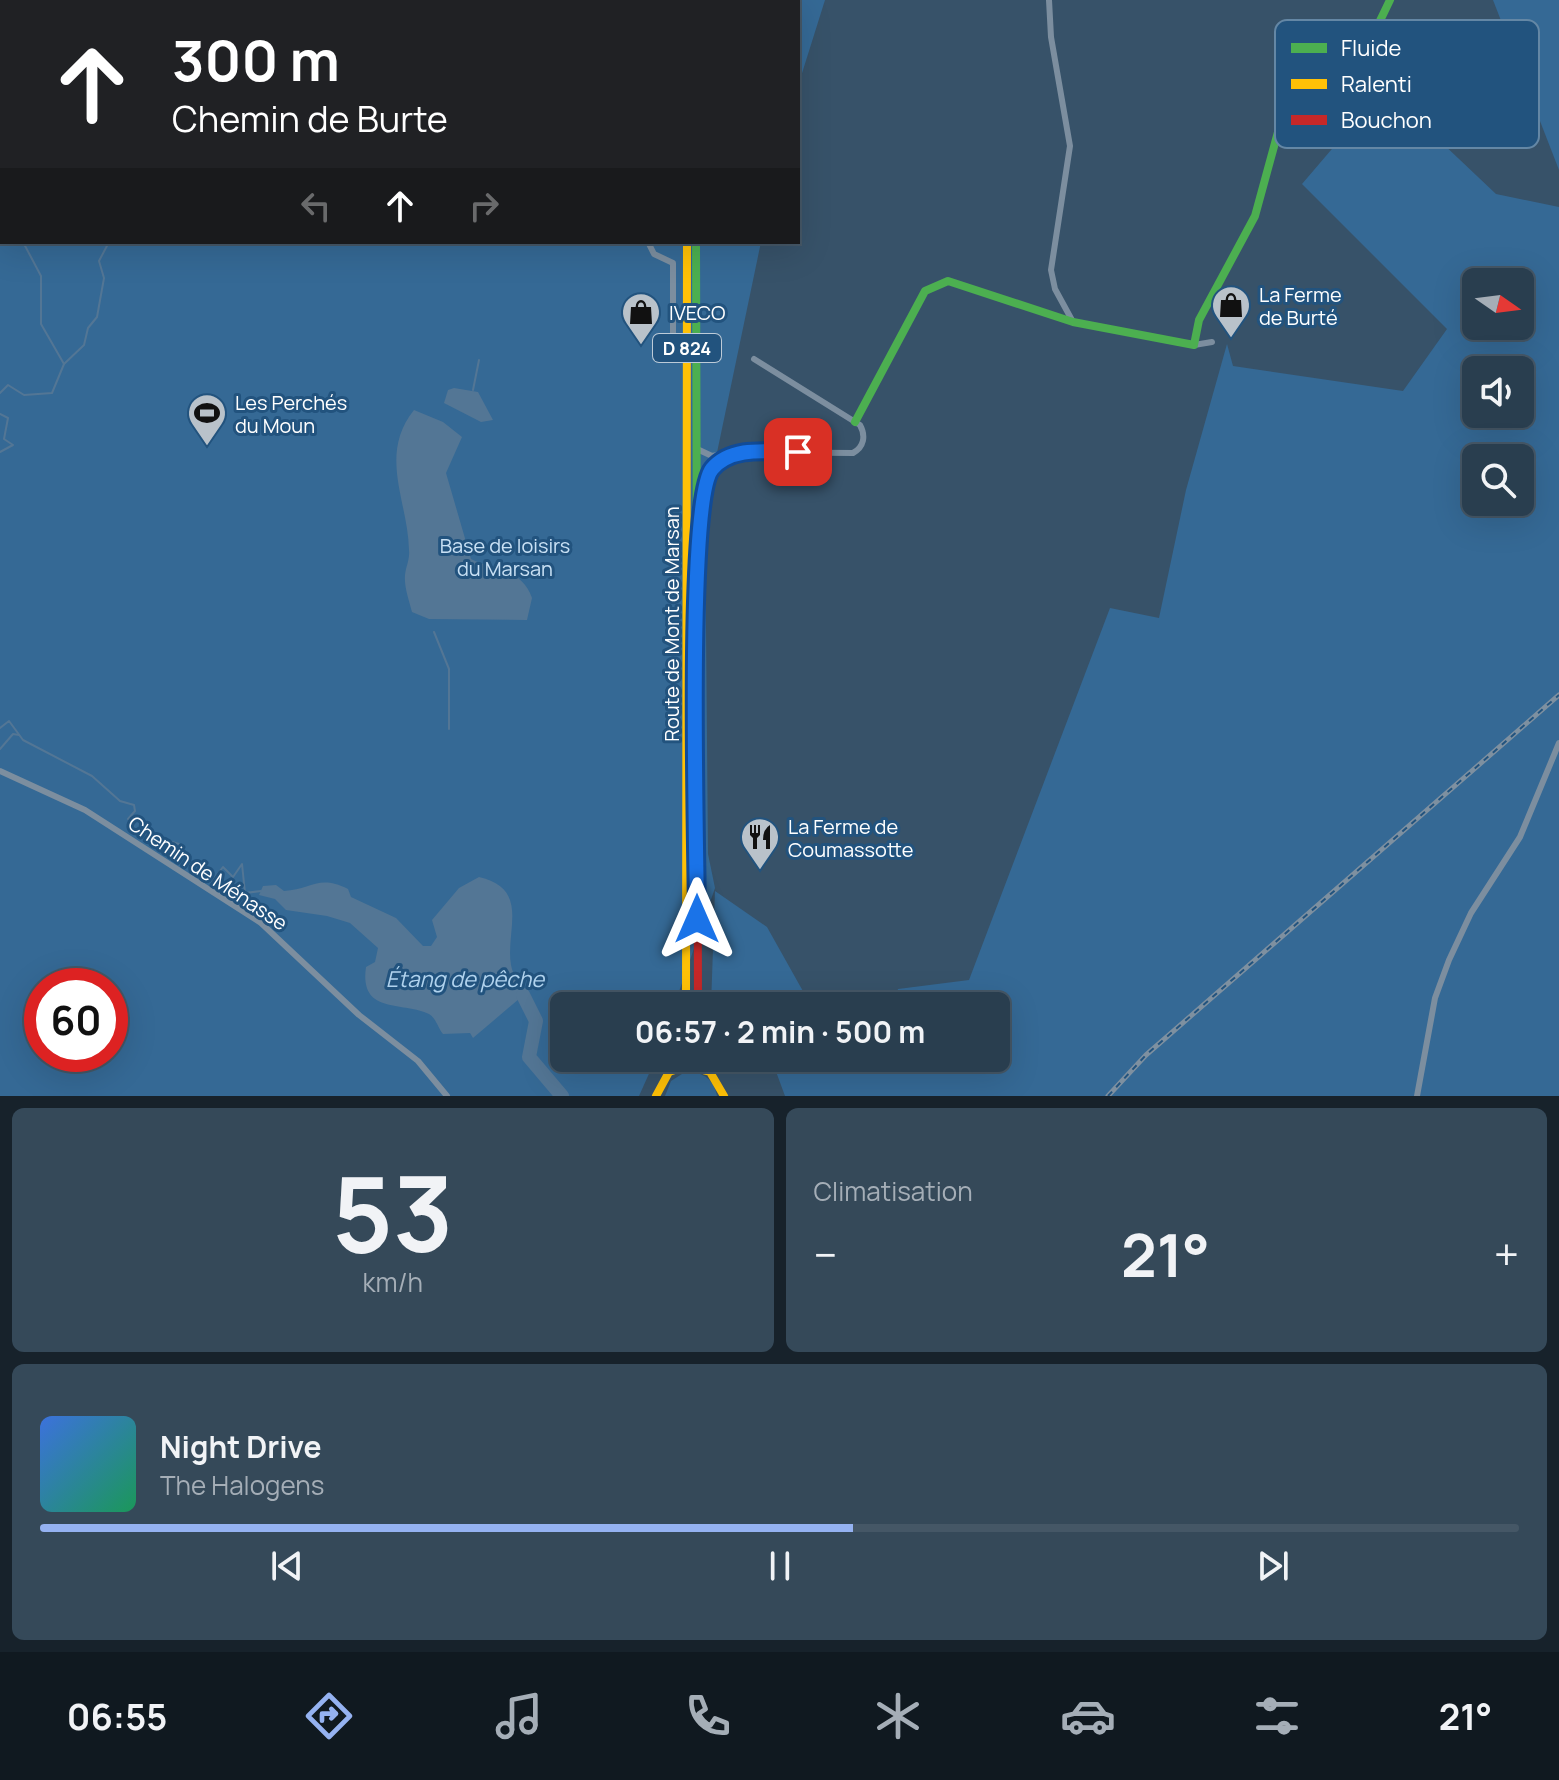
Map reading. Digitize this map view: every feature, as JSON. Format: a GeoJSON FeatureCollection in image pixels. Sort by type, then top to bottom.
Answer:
{"type":"FeatureCollection","features":[{"type":"Feature","properties":{"kind":"main road"},"geometry":{"type":"LineString","coordinates":[[1380,20],[1390,0]]}},
{"type":"Feature","properties":{"kind":"main road"},"geometry":{"type":"LineString","coordinates":[[855,422],[925,291],[948,281],[1073,322],[1194,345],[1199,320],[1255,216],[1275,143]]}},
{"type":"Feature","properties":{"kind":"main road","name":"Route de Mont de Marsan"},"geometry":{"type":"LineString","coordinates":[[686,992],[687,244]]}},
{"type":"Feature","properties":{"kind":"main road","name":"D 824"},"geometry":{"type":"LineString","coordinates":[[696,244],[698,992]]}},
{"type":"Feature","properties":{"kind":"main road"},"geometry":{"type":"LineString","coordinates":[[656,1095],[663,1078],[671,1072]]}},
{"type":"Feature","properties":{"kind":"main road"},"geometry":{"type":"LineString","coordinates":[[710,1072],[720,1082],[724,1096]]}},
{"type":"Feature","properties":{"kind":"street"},"geometry":{"type":"LineString","coordinates":[[1049,0],[1051,37],[1070,146],[1052,278],[1073,322]]}},
{"type":"Feature","properties":{"kind":"street"},"geometry":{"type":"LineString","coordinates":[[649,244],[654,254],[673,263],[673,338]]}},
{"type":"Feature","properties":{"kind":"street"},"geometry":{"type":"LineString","coordinates":[[1194,345],[1212,342]]}},
{"type":"Feature","properties":{"kind":"street"},"geometry":{"type":"LineString","coordinates":[[696,449],[712,456],[744,452],[853,453],[863,441],[861,428],[855,422],[754,359]]}},
{"type":"Feature","properties":{"kind":"street"},"geometry":{"type":"LineString","coordinates":[[696,589],[704,481],[723,459],[744,452]]}},
{"type":"Feature","properties":{"kind":"street"},"geometry":{"type":"LineString","coordinates":[[1417,1096],[1435,998],[1449,960],[1471,913],[1525,828],[1537,789],[1559,743]]}},
{"type":"Feature","properties":{"kind":"street","name":"Chemin de Ménasse"},"geometry":{"type":"LineString","coordinates":[[0,771],[85,810],[261,923],[359,1015],[418,1061],[447,1096]]}},
{"type":"Feature","properties":{"kind":"green space"},"geometry":{"type":"Polygon","coordinates":[[[800,0],[825,0],[800,80],[800,0]]]}},
{"type":"Feature","properties":{"kind":"green space"},"geometry":{"type":"Polygon","coordinates":[[[1493,0],[1559,0],[1559,170],[1539,118],[1539,20],[1501,20],[1493,0]]]}},
{"type":"Feature","properties":{"kind":"green space"},"geometry":{"type":"Polygon","coordinates":[[[1333,148],[1447,148],[1496,194],[1559,207],[1559,1096],[785,1096],[776,1072],[1010,1072],[1010,992],[897,992],[898,989],[969,980],[1110,608],[1159,618],[1186,490],[1227,344],[1233,366],[1403,391],[1447,329],[1302,184],[1333,148]]]}},
{"type":"Feature","properties":{"kind":"green space","name":"Base de loisirs du Marsan"},"geometry":{"type":"Polygon","coordinates":[[[0,244],[761,244],[705,510],[708,854],[715,888],[679,992],[550,992],[550,1072],[650,1072],[639,1096],[0,1096],[0,244]]]}},
{"type":"Feature","properties":{"kind":"green space"},"geometry":{"type":"Polygon","coordinates":[[[715,891],[767,927],[803,992],[711,992],[715,891]]]}},
{"type":"Feature","properties":{"kind":"green space"},"geometry":{"type":"Polygon","coordinates":[[[685,1072],[697,1073],[713,1085],[717,1096],[665,1096],[671,1081],[685,1072]]]}},
{"type":"Feature","properties":{"kind":"water"},"geometry":{"type":"Polygon","coordinates":[[[448,390],[478,392],[493,420],[481,422],[444,403],[448,390]]]}},
{"type":"Feature","properties":{"kind":"water"},"geometry":{"type":"Polygon","coordinates":[[[414,410],[443,422],[462,437],[446,473],[471,559],[521,581],[532,598],[527,620],[429,619],[412,612],[405,584],[409,550],[396,461],[403,427],[414,410]]]}},
{"type":"Feature","properties":{"kind":"water","name":"Étang de pêche"},"geometry":{"type":"Polygon","coordinates":[[[479,877],[495,883],[505,891],[510,901],[511,965],[526,993],[473,1038],[470,1033],[443,1034],[429,1014],[376,1000],[369,993],[366,967],[375,962],[378,948],[350,923],[286,910],[275,899],[259,895],[263,886],[276,885],[284,891],[322,883],[338,885],[348,889],[351,897],[396,918],[423,946],[431,946],[437,937],[432,920],[459,888],[479,877]]]}},
{"type":"Feature","properties":{"kind":"waterway"},"geometry":{"type":"LineString","coordinates":[[24,244],[41,276],[41,324],[64,364]]}},
{"type":"Feature","properties":{"kind":"waterway"},"geometry":{"type":"LineString","coordinates":[[0,393],[8,385],[24,395],[52,393],[64,364],[84,345],[88,328],[97,317],[104,278],[99,261],[108,244]]}},
{"type":"Feature","properties":{"kind":"waterway"},"geometry":{"type":"LineString","coordinates":[[473,390],[479,360]]}},
{"type":"Feature","properties":{"kind":"waterway"},"geometry":{"type":"LineString","coordinates":[[0,414],[8,418],[4,439],[13,445],[0,452]]}},
{"type":"Feature","properties":{"kind":"waterway"},"geometry":{"type":"LineString","coordinates":[[434,632],[449,669],[449,729]]}},
{"type":"Feature","properties":{"kind":"waterway"},"geometry":{"type":"LineString","coordinates":[[0,728],[9,721],[23,740],[92,776],[120,801],[134,805],[135,811],[128,819],[132,821],[134,831],[179,844],[187,862],[200,876],[212,881],[223,867],[233,877],[242,864],[245,893],[261,891]]}},
{"type":"Feature","properties":{"kind":"waterway"},"geometry":{"type":"LineString","coordinates":[[0,749],[13,734],[19,735]]}},
{"type":"Feature","properties":{"kind":"waterway"},"geometry":{"type":"LineString","coordinates":[[523,995],[536,1021],[529,1057],[562,1096]]}},
{"type":"Feature","properties":{"kind":"railway"},"geometry":{"type":"LineString","coordinates":[[1108,1096],[1146,1055],[1559,695]]}},
{"type":"Feature","properties":{"kind":"traffic: fast"},"geometry":{"type":"LineString","coordinates":[[1380,20],[1390,0]]}},
{"type":"Feature","properties":{"kind":"traffic: fast"},"geometry":{"type":"LineString","coordinates":[[855,422],[925,291],[948,281],[1073,322],[1194,345],[1199,320],[1255,216],[1275,143]]}},
{"type":"Feature","properties":{"kind":"traffic: fast"},"geometry":{"type":"LineString","coordinates":[[696,244],[697,603]]}},
{"type":"Feature","properties":{"kind":"traffic: slow"},"geometry":{"type":"LineString","coordinates":[[686,992],[687,244]]}},
{"type":"Feature","properties":{"kind":"traffic: slow"},"geometry":{"type":"LineString","coordinates":[[656,1096],[669,1072],[687,1066],[710,1072],[724,1096]]}},
{"type":"Feature","properties":{"kind":"traffic: jam"},"geometry":{"type":"LineString","coordinates":[[697,603],[698,992]]}},
{"type":"Feature","properties":{"kind":"place","name":"La Ferme de Burté"},"geometry":{"type":"Point","coordinates":[1231,339]}},
{"type":"Feature","properties":{"kind":"place","name":"IVECO"},"geometry":{"type":"Point","coordinates":[641,346]}},
{"type":"Feature","properties":{"kind":"place","name":"Les Perchés du Moun"},"geometry":{"type":"Point","coordinates":[207,447]}},
{"type":"Feature","properties":{"kind":"place","name":"La Ferme de Coumassotte"},"geometry":{"type":"Point","coordinates":[760,871]}},
{"type":"Feature","properties":{"kind":"route"},"geometry":{"type":"LineString","coordinates":[[697,919],[696,589],[703,485],[717,463],[734,454],[798,452]]}}]}
